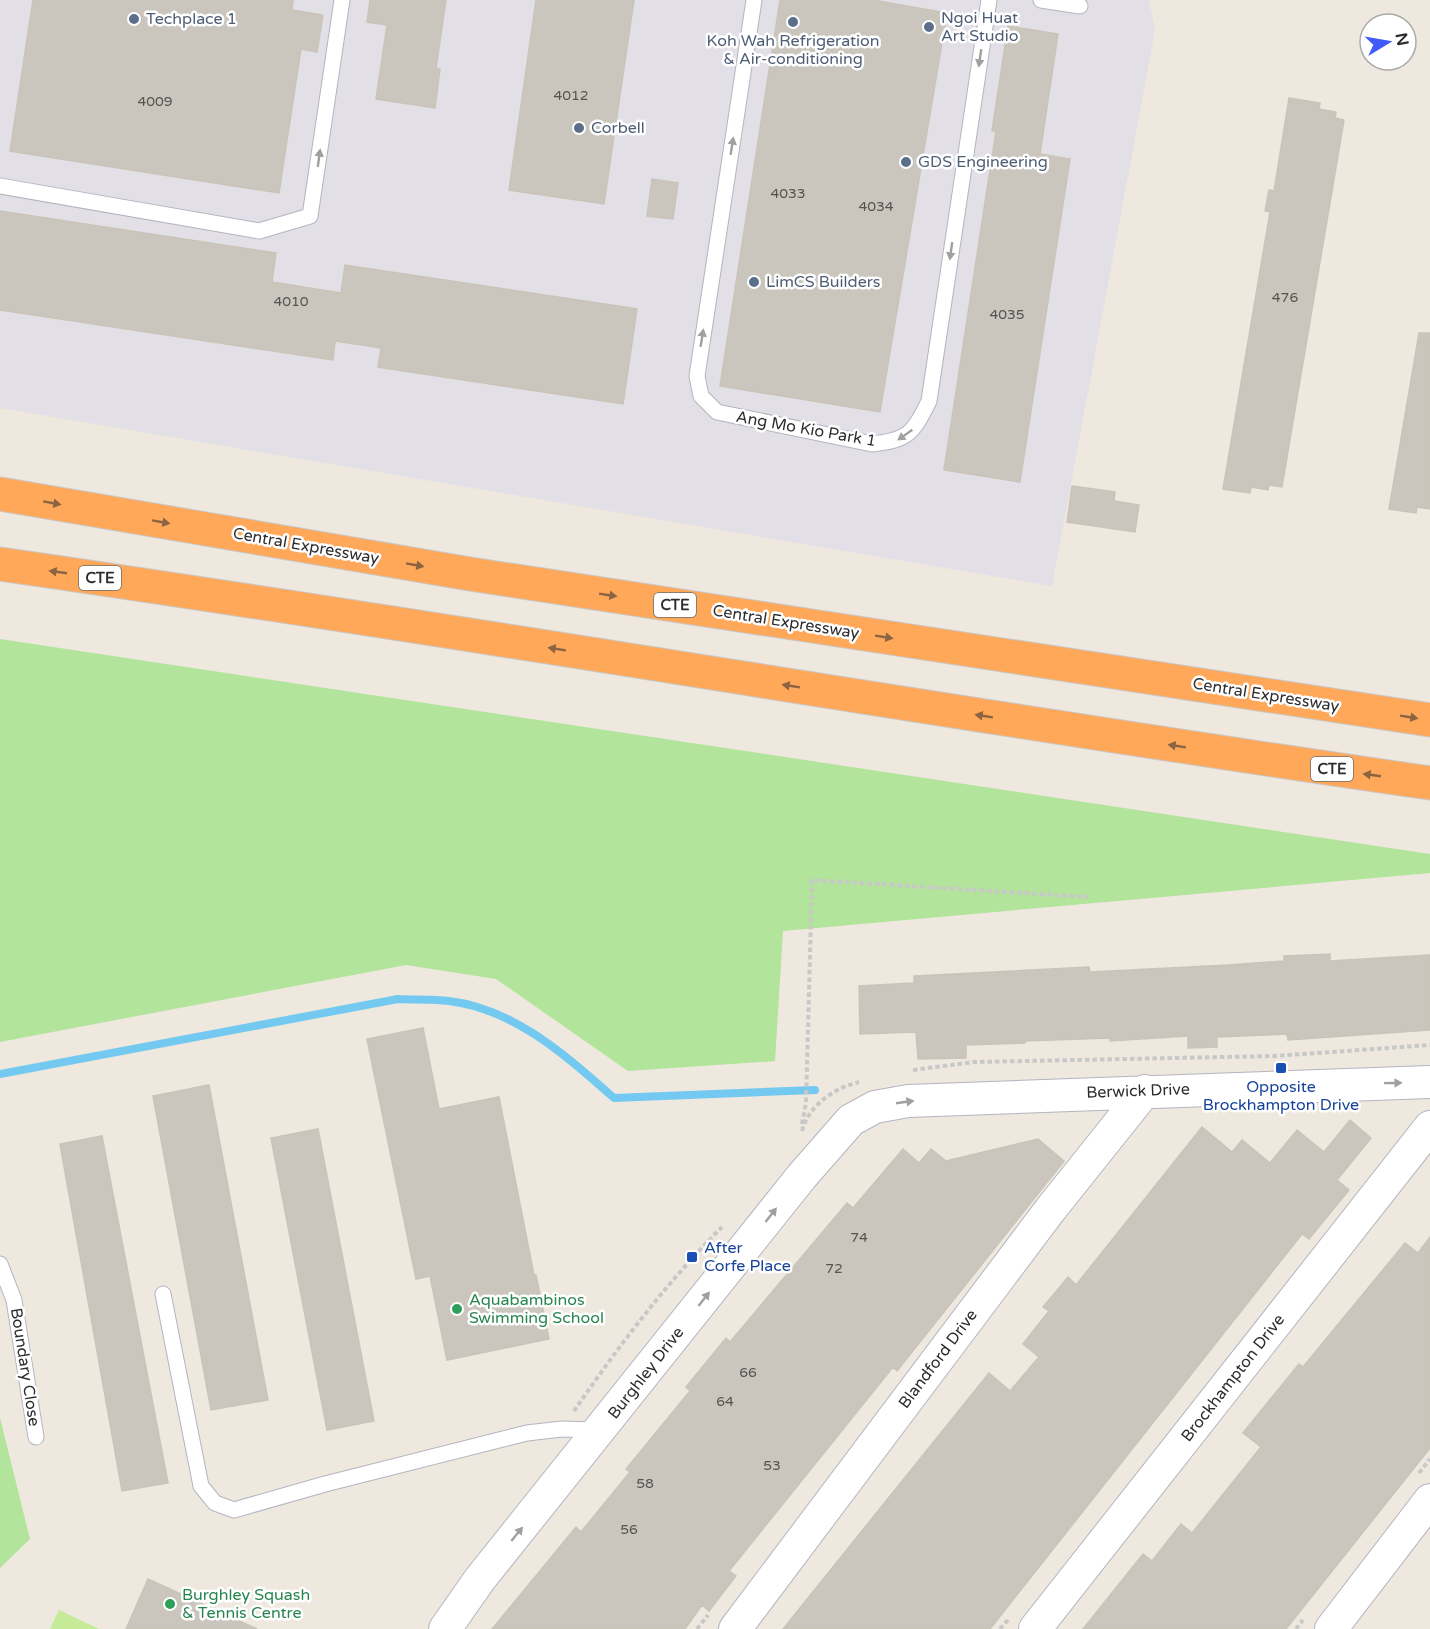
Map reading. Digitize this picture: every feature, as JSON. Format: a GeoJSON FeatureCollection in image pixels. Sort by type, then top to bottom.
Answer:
{"type":"FeatureCollection","features":[{"type":"Feature","properties":{"kind":"highway","name":"Central Expressway"},"geometry":{"type":"LineString","coordinates":[[0,494],[470,574],[1430,720]]}},
{"type":"Feature","properties":{"kind":"highway","name":"CTE"},"geometry":{"type":"LineString","coordinates":[[0,564],[223,596],[1234,755],[1430,783]]}},
{"type":"Feature","properties":{"kind":"street","name":"Berwick Drive"},"geometry":{"type":"LineString","coordinates":[[851,1120],[875,1107],[908,1101],[1430,1082]]}},
{"type":"Feature","properties":{"kind":"street","name":"Blandford Drive"},"geometry":{"type":"LineString","coordinates":[[735,1629],[1050,1210],[1145,1091]]}},
{"type":"Feature","properties":{"kind":"street","name":"Burghley Drive"},"geometry":{"type":"LineString","coordinates":[[445,1629],[480,1579],[802,1176],[851,1120]]}},
{"type":"Feature","properties":{"kind":"street","name":"Brockhampton Drive"},"geometry":{"type":"LineString","coordinates":[[1035,1629],[1430,1127]]}},
{"type":"Feature","properties":{"kind":"street"},"geometry":{"type":"LineString","coordinates":[[1330,1629],[1430,1500]]}},
{"type":"Feature","properties":{"kind":"lane"},"geometry":{"type":"LineString","coordinates":[[0,186],[259,231],[276,228],[310,216],[342,0]]}},
{"type":"Feature","properties":{"kind":"lane","name":"Ang Mo Kio Park 1"},"geometry":{"type":"LineString","coordinates":[[754,0],[698,368],[701,396],[717,412],[872,444],[897,441],[916,427],[929,400],[989,0]]}},
{"type":"Feature","properties":{"kind":"lane"},"geometry":{"type":"LineString","coordinates":[[1041,0],[1080,6]]}},
{"type":"Feature","properties":{"kind":"lane","name":"Boundary Close"},"geometry":{"type":"LineString","coordinates":[[0,1264],[14,1300],[36,1437]]}},
{"type":"Feature","properties":{"kind":"lane"},"geometry":{"type":"LineString","coordinates":[[163,1294],[201,1486],[215,1503],[234,1510],[325,1484],[527,1433],[562,1429],[600,1430]]}},
{"type":"Feature","properties":{"kind":"path"},"geometry":{"type":"LineString","coordinates":[[806,1103],[812,880],[1088,897]]}},
{"type":"Feature","properties":{"kind":"path"},"geometry":{"type":"LineString","coordinates":[[905,1071],[974,1062],[1275,1056],[1430,1045]]}},
{"type":"Feature","properties":{"kind":"path"},"geometry":{"type":"LineString","coordinates":[[800,1141],[804,1122],[826,1096],[862,1081]]}},
{"type":"Feature","properties":{"kind":"path"},"geometry":{"type":"LineString","coordinates":[[562,1429],[600,1373],[702,1247],[726,1223]]}},
{"type":"Feature","properties":{"kind":"shaded area"},"geometry":{"type":"Polygon","coordinates":[[[0,0],[1149,0],[1155,30],[1052,586],[0,408],[0,0]]]}},
{"type":"Feature","properties":{"kind":"green space"},"geometry":{"type":"Polygon","coordinates":[[[0,639],[1430,854],[1430,873],[783,931],[775,1061],[628,1071],[496,979],[406,965],[0,1042],[0,639]]]}},
{"type":"Feature","properties":{"kind":"green space"},"geometry":{"type":"Polygon","coordinates":[[[0,1418],[30,1539],[0,1568],[0,1418]]]}},
{"type":"Feature","properties":{"kind":"green space"},"geometry":{"type":"Polygon","coordinates":[[[59,1610],[99,1629],[50,1629],[59,1610]]]}},
{"type":"Feature","properties":{"kind":"building"},"geometry":{"type":"Polygon","coordinates":[[[33,0],[293,0],[292,10],[323,15],[317,52],[301,49],[279,193],[10,151],[33,0]]]}},
{"type":"Feature","properties":{"kind":"building"},"geometry":{"type":"Polygon","coordinates":[[[370,0],[446,0],[436,68],[440,69],[435,108],[376,99],[387,25],[367,22],[370,0]]]}},
{"type":"Feature","properties":{"kind":"building"},"geometry":{"type":"Polygon","coordinates":[[[536,0],[634,0],[604,204],[509,190],[536,0]]]}},
{"type":"Feature","properties":{"kind":"building"},"geometry":{"type":"Polygon","coordinates":[[[780,0],[873,0],[947,13],[880,412],[720,386],[780,0]]]}},
{"type":"Feature","properties":{"kind":"building"},"geometry":{"type":"Polygon","coordinates":[[[1008,26],[1058,34],[1040,154],[1070,159],[1020,482],[944,470],[996,131],[992,131],[1008,26]]]}},
{"type":"Feature","properties":{"kind":"building"},"geometry":{"type":"Polygon","coordinates":[[[1289,98],[1320,103],[1319,109],[1336,112],[1335,118],[1344,120],[1282,487],[1269,485],[1268,490],[1251,487],[1250,493],[1223,489],[1270,212],[1265,211],[1269,190],[1274,191],[1289,98]]]}},
{"type":"Feature","properties":{"kind":"building"},"geometry":{"type":"Polygon","coordinates":[[[652,179],[678,183],[673,219],[647,216],[652,179]]]}},
{"type":"Feature","properties":{"kind":"building"},"geometry":{"type":"Polygon","coordinates":[[[0,211],[276,253],[272,282],[341,293],[345,265],[637,309],[623,404],[378,367],[381,348],[335,341],[333,360],[0,310],[0,211]]]}},
{"type":"Feature","properties":{"kind":"building"},"geometry":{"type":"Polygon","coordinates":[[[1419,333],[1430,333],[1430,509],[1417,507],[1416,513],[1389,509],[1419,333]]]}},
{"type":"Feature","properties":{"kind":"building"},"geometry":{"type":"Polygon","coordinates":[[[1072,486],[1115,492],[1114,501],[1139,505],[1135,532],[1067,522],[1072,486]]]}},
{"type":"Feature","properties":{"kind":"building"},"geometry":{"type":"Polygon","coordinates":[[[1330,954],[1330,961],[1430,955],[1430,1030],[1288,1040],[1287,1034],[1217,1037],[1217,1047],[1188,1048],[1188,1036],[1110,1041],[1110,1038],[1025,1041],[1025,1043],[966,1045],[966,1058],[918,1059],[916,1032],[860,1034],[859,986],[914,983],[914,976],[1089,967],[1090,972],[1228,965],[1284,961],[1284,956],[1330,954]]]}},
{"type":"Feature","properties":{"kind":"building"},"geometry":{"type":"Polygon","coordinates":[[[423,1028],[439,1109],[499,1097],[549,1339],[447,1360],[430,1276],[416,1279],[367,1039],[423,1028]]]}},
{"type":"Feature","properties":{"kind":"building"},"geometry":{"type":"Polygon","coordinates":[[[209,1085],[268,1400],[211,1410],[153,1096],[209,1085]]]}},
{"type":"Feature","properties":{"kind":"building"},"geometry":{"type":"Polygon","coordinates":[[[1350,1120],[1371,1138],[1337,1180],[1349,1190],[1309,1239],[1302,1234],[990,1629],[783,1629],[989,1373],[1010,1391],[1039,1357],[1023,1344],[1049,1311],[1043,1307],[1068,1277],[1076,1285],[1202,1127],[1232,1152],[1242,1140],[1270,1163],[1297,1130],[1324,1152],[1350,1120]]]}},
{"type":"Feature","properties":{"kind":"building"},"geometry":{"type":"Polygon","coordinates":[[[318,1129],[374,1421],[327,1430],[271,1138],[318,1129]]]}},
{"type":"Feature","properties":{"kind":"building"},"geometry":{"type":"Polygon","coordinates":[[[102,1136],[168,1483],[122,1491],[60,1144],[102,1136]]]}},
{"type":"Feature","properties":{"kind":"building"},"geometry":{"type":"Polygon","coordinates":[[[1038,1139],[1064,1161],[897,1371],[893,1367],[729,1571],[736,1576],[709,1611],[702,1605],[685,1629],[492,1629],[576,1527],[581,1532],[630,1472],[626,1469],[690,1391],[686,1387],[726,1338],[730,1342],[847,1203],[853,1208],[903,1149],[919,1163],[931,1149],[946,1161],[1038,1139]]]}},
{"type":"Feature","properties":{"kind":"building"},"geometry":{"type":"Polygon","coordinates":[[[1430,1237],[1430,1448],[1286,1629],[1083,1629],[1143,1554],[1152,1561],[1181,1524],[1192,1533],[1261,1447],[1243,1433],[1299,1364],[1303,1367],[1405,1243],[1418,1253],[1430,1237]]]}},
{"type":"Feature","properties":{"kind":"building","name":"Burghley Squash & Tennis Centre"},"geometry":{"type":"Polygon","coordinates":[[[148,1579],[257,1629],[126,1629],[148,1579]]]}},
{"type":"Feature","properties":{"kind":"waterway"},"geometry":{"type":"LineString","coordinates":[[0,1074],[398,999],[449,1001],[473,1006],[518,1024],[558,1051],[614,1098],[815,1090]]}},
{"type":"Feature","properties":{"kind":"place","name":"Techplace 1"},"geometry":{"type":"Point","coordinates":[134,19]}},
{"type":"Feature","properties":{"kind":"place","name":"Koh Wah Refrigeration & Air-conditioning"},"geometry":{"type":"Point","coordinates":[793,22]}},
{"type":"Feature","properties":{"kind":"place","name":"Ngoi Huat Art Studio"},"geometry":{"type":"Point","coordinates":[929,27]}},
{"type":"Feature","properties":{"kind":"place","name":"Corbell"},"geometry":{"type":"Point","coordinates":[579,128]}},
{"type":"Feature","properties":{"kind":"place","name":"GDS Engineering"},"geometry":{"type":"Point","coordinates":[906,162]}},
{"type":"Feature","properties":{"kind":"place","name":"LimCS Builders"},"geometry":{"type":"Point","coordinates":[754,282]}},
{"type":"Feature","properties":{"kind":"place","name":"Opposite Brockhampton Drive"},"geometry":{"type":"Point","coordinates":[1281,1068]}},
{"type":"Feature","properties":{"kind":"place","name":"After Corfe Place"},"geometry":{"type":"Point","coordinates":[692,1257]}},
{"type":"Feature","properties":{"kind":"place","name":"Aquabambinos Swimming School"},"geometry":{"type":"Point","coordinates":[457,1309]}},
{"type":"Feature","properties":{"kind":"place","name":"Burghley Squash & Tennis Centre"},"geometry":{"type":"Point","coordinates":[170,1604]}}]}
